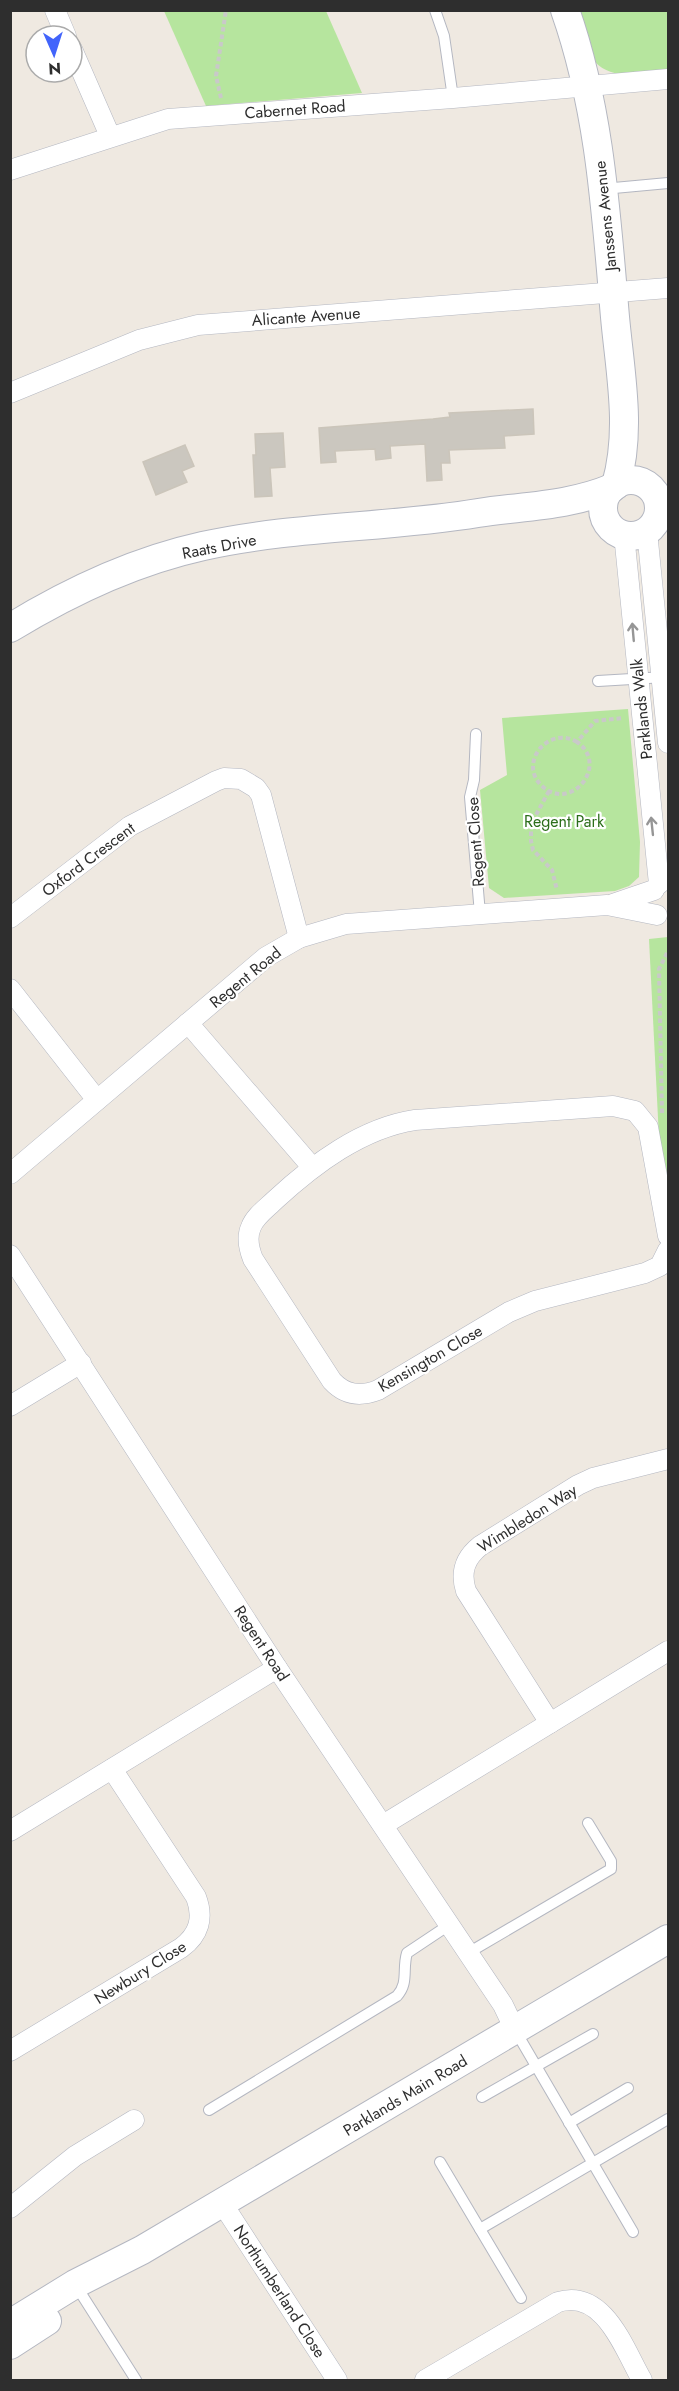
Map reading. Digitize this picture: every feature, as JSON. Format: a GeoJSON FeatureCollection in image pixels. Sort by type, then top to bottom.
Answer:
{"type":"FeatureCollection","features":[{"type":"Feature","properties":{"kind":"street"},"geometry":{"type":"LineString","coordinates":[[55,10],[61,24]]}},
{"type":"Feature","properties":{"kind":"street","name":"Janssens Avenue"},"geometry":{"type":"LineString","coordinates":[[565,10],[588,88],[603,189],[625,426],[614,486],[603,507],[641,525],[658,502],[655,487],[625,426]]}},
{"type":"Feature","properties":{"kind":"street"},"geometry":{"type":"LineString","coordinates":[[84,76],[110,136]]}},
{"type":"Feature","properties":{"kind":"street","name":"Cabernet Road"},"geometry":{"type":"LineString","coordinates":[[10,170],[168,119],[588,88],[669,79]]}},
{"type":"Feature","properties":{"kind":"street","name":"Alicante Avenue"},"geometry":{"type":"LineString","coordinates":[[10,393],[139,340],[198,325],[669,288]]}},
{"type":"Feature","properties":{"kind":"street","name":"Raats Drive"},"geometry":{"type":"LineString","coordinates":[[10,628],[43,608],[107,578],[202,546],[269,536],[442,519],[576,501],[630,480],[655,487]]}},
{"type":"Feature","properties":{"kind":"street","name":"Raats Drive"},"geometry":{"type":"LineString","coordinates":[[442,519],[579,514],[641,525]]}},
{"type":"Feature","properties":{"kind":"street","name":"Parklands Walk"},"geometry":{"type":"LineString","coordinates":[[641,525],[665,677],[669,743]]}},
{"type":"Feature","properties":{"kind":"street","name":"Parklands Walk"},"geometry":{"type":"LineString","coordinates":[[641,525],[635,709],[660,885],[651,903],[663,918]]}},
{"type":"Feature","properties":{"kind":"street"},"geometry":{"type":"LineString","coordinates":[[635,709],[666,699]]}},
{"type":"Feature","properties":{"kind":"street","name":"Oxford Crescent"},"geometry":{"type":"LineString","coordinates":[[10,918],[130,826],[216,781],[233,778],[249,782],[261,795],[299,938]]}},
{"type":"Feature","properties":{"kind":"street","name":"Regent Road"},"geometry":{"type":"LineString","coordinates":[[10,1174],[266,957],[299,938],[346,924],[607,905],[660,885]]}},
{"type":"Feature","properties":{"kind":"street","name":"Regent Road"},"geometry":{"type":"LineString","coordinates":[[607,905],[663,918]]}},
{"type":"Feature","properties":{"kind":"street"},"geometry":{"type":"LineString","coordinates":[[10,989],[97,1100]]}},
{"type":"Feature","properties":{"kind":"street"},"geometry":{"type":"LineString","coordinates":[[188,1023],[312,1167]]}},
{"type":"Feature","properties":{"kind":"street","name":"Kensington Close"},"geometry":{"type":"LineString","coordinates":[[669,1236],[648,1127],[634,1111],[620,1106],[406,1122],[382,1130],[312,1167],[257,1216],[250,1229],[248,1244],[253,1259],[332,1380],[350,1393],[359,1395],[378,1390],[509,1311],[526,1304],[653,1270],[665,1259],[669,1250]]}},
{"type":"Feature","properties":{"kind":"street","name":"Regent Road"},"geometry":{"type":"LineString","coordinates":[[10,1255],[277,1668],[503,2005],[515,2030]]}},
{"type":"Feature","properties":{"kind":"street"},"geometry":{"type":"LineString","coordinates":[[10,1406],[81,1363]]}},
{"type":"Feature","properties":{"kind":"street","name":"Wimbledon Way"},"geometry":{"type":"LineString","coordinates":[[550,1723],[466,1591],[465,1566],[473,1551],[578,1485],[593,1478],[669,1459]]}},
{"type":"Feature","properties":{"kind":"street"},"geometry":{"type":"LineString","coordinates":[[383,1825],[669,1651]]}},
{"type":"Feature","properties":{"kind":"street"},"geometry":{"type":"LineString","coordinates":[[10,1832],[277,1668]]}},
{"type":"Feature","properties":{"kind":"street","name":"Newbury Close"},"geometry":{"type":"LineString","coordinates":[[10,2052],[190,1942],[200,1923],[196,1897],[112,1769]]}},
{"type":"Feature","properties":{"kind":"street","name":"Parklands Main Road"},"geometry":{"type":"LineString","coordinates":[[10,2345],[79,2290],[142,2250],[669,1939]]}},
{"type":"Feature","properties":{"kind":"street"},"geometry":{"type":"LineString","coordinates":[[10,2208],[75,2156],[134,2120]]}},
{"type":"Feature","properties":{"kind":"street","name":"Northumberland Close"},"geometry":{"type":"LineString","coordinates":[[222,2203],[337,2380]]}},
{"type":"Feature","properties":{"kind":"street","name":"Parklands Main Road"},"geometry":{"type":"LineString","coordinates":[[10,2324],[79,2290]]}},
{"type":"Feature","properties":{"kind":"street"},"geometry":{"type":"LineString","coordinates":[[425,2380],[558,2302],[576,2299],[592,2304],[603,2314],[642,2380]]}},
{"type":"Feature","properties":{"kind":"lane"},"geometry":{"type":"LineString","coordinates":[[435,10],[444,36],[453,98]]}},
{"type":"Feature","properties":{"kind":"lane"},"geometry":{"type":"LineString","coordinates":[[603,189],[669,183]]}},
{"type":"Feature","properties":{"kind":"lane"},"geometry":{"type":"LineString","coordinates":[[598,681],[665,677]]}},
{"type":"Feature","properties":{"kind":"lane","name":"Regent Close"},"geometry":{"type":"LineString","coordinates":[[476,734],[474,780],[470,797],[480,914]]}},
{"type":"Feature","properties":{"kind":"lane"},"geometry":{"type":"LineString","coordinates":[[468,1953],[611,1869],[611,1861],[588,1823]]}},
{"type":"Feature","properties":{"kind":"lane"},"geometry":{"type":"LineString","coordinates":[[209,2110],[397,1996],[404,1985],[404,1961],[407,1953],[449,1924]]}},
{"type":"Feature","properties":{"kind":"lane"},"geometry":{"type":"LineString","coordinates":[[515,2030],[633,2232]]}},
{"type":"Feature","properties":{"kind":"lane"},"geometry":{"type":"LineString","coordinates":[[482,2097],[593,2034]]}},
{"type":"Feature","properties":{"kind":"lane"},"geometry":{"type":"LineString","coordinates":[[569,2123],[628,2088]]}},
{"type":"Feature","properties":{"kind":"lane"},"geometry":{"type":"LineString","coordinates":[[480,2229],[669,2119]]}},
{"type":"Feature","properties":{"kind":"lane"},"geometry":{"type":"LineString","coordinates":[[440,2162],[521,2298]]}},
{"type":"Feature","properties":{"kind":"lane"},"geometry":{"type":"LineString","coordinates":[[79,2290],[136,2380]]}},
{"type":"Feature","properties":{"kind":"path"},"geometry":{"type":"LineString","coordinates":[[225,113],[216,76],[226,10]]}},
{"type":"Feature","properties":{"kind":"path"},"geometry":{"type":"LineString","coordinates":[[577,742],[595,721],[635,709]]}},
{"type":"Feature","properties":{"kind":"path"},"geometry":{"type":"LineString","coordinates":[[563,737],[577,742],[586,751],[589,759],[588,777],[576,790],[567,793],[549,791],[542,786],[534,772],[535,755],[539,748],[554,738],[563,737]]}},
{"type":"Feature","properties":{"kind":"path"},"geometry":{"type":"LineString","coordinates":[[549,791],[531,824],[531,841],[533,850],[552,870],[559,897]]}},
{"type":"Feature","properties":{"kind":"path"},"geometry":{"type":"LineString","coordinates":[[662,1122],[659,969],[669,951]]}},
{"type":"Feature","properties":{"kind":"green space"},"geometry":{"type":"Polygon","coordinates":[[[164,11],[326,11],[362,93],[206,106],[164,11]]]}},
{"type":"Feature","properties":{"kind":"green space"},"geometry":{"type":"Polygon","coordinates":[[[577,11],[668,11],[668,70],[620,74],[603,68],[595,62],[577,11]]]}},
{"type":"Feature","properties":{"kind":"green space","name":"Regent Park"},"geometry":{"type":"Polygon","coordinates":[[[628,709],[640,842],[639,877],[629,886],[615,891],[504,898],[489,888],[480,790],[507,775],[502,718],[628,709]]]}},
{"type":"Feature","properties":{"kind":"green space"},"geometry":{"type":"Polygon","coordinates":[[[668,937],[668,1191],[659,1138],[649,939],[668,937]]]}},
{"type":"Feature","properties":{"kind":"building"},"geometry":{"type":"Polygon","coordinates":[[[533,409],[534,434],[504,436],[505,448],[449,450],[450,463],[441,463],[442,480],[427,481],[425,444],[390,446],[391,458],[376,460],[375,449],[335,451],[336,462],[321,463],[319,428],[433,419],[450,417],[449,413],[533,409]]]}},
{"type":"Feature","properties":{"kind":"building"},"geometry":{"type":"Polygon","coordinates":[[[283,433],[285,467],[270,468],[272,496],[255,497],[253,455],[256,455],[255,434],[283,433]]]}},
{"type":"Feature","properties":{"kind":"building"},"geometry":{"type":"Polygon","coordinates":[[[185,445],[194,466],[182,471],[187,482],[156,495],[143,462],[185,445]]]}}]}
